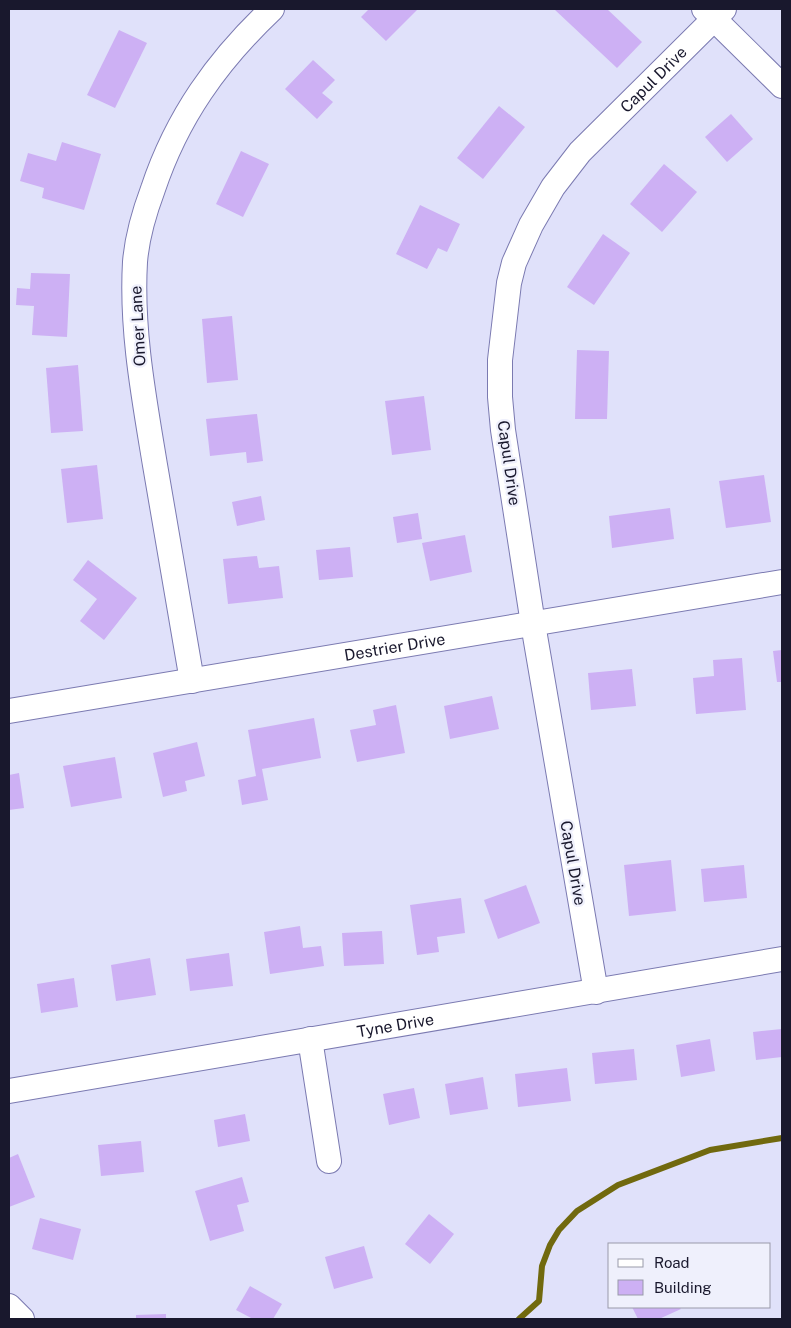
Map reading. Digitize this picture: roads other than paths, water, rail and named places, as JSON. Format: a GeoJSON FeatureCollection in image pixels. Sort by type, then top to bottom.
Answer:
{"type":"FeatureCollection","features":[{"type":"Feature","properties":{"kind":"street","name":"Omer Lane"},"geometry":{"type":"LineString","coordinates":[[192,681],[144,400],[137,346],[135,261],[147,205],[170,144],[207,81],[226,56],[272,9]]}},
{"type":"Feature","properties":{"kind":"street"},"geometry":{"type":"LineString","coordinates":[[714,12],[782,86]]}},
{"type":"Feature","properties":{"kind":"street","name":"Capul Drive"},"geometry":{"type":"LineString","coordinates":[[596,992],[533,624],[503,430],[500,397],[500,360],[509,282],[514,263],[531,225],[553,187],[580,152],[714,12]]}},
{"type":"Feature","properties":{"kind":"street","name":"Destrier Drive"},"geometry":{"type":"LineString","coordinates":[[9,711],[782,582]]}},
{"type":"Feature","properties":{"kind":"street","name":"Tyne Drive"},"geometry":{"type":"LineString","coordinates":[[9,1091],[782,959]]}},
{"type":"Feature","properties":{"kind":"street"},"geometry":{"type":"LineString","coordinates":[[310,1039],[329,1161]]}},
{"type":"Feature","properties":{"kind":"street"},"geometry":{"type":"LineString","coordinates":[[9,1306],[22,1319]]}},
{"type":"Feature","properties":{"kind":"waterway"},"geometry":{"type":"LineString","coordinates":[[519,1319],[539,1301],[542,1266],[550,1245],[559,1230],[577,1211],[618,1185],[710,1150],[782,1138]]}}]}
